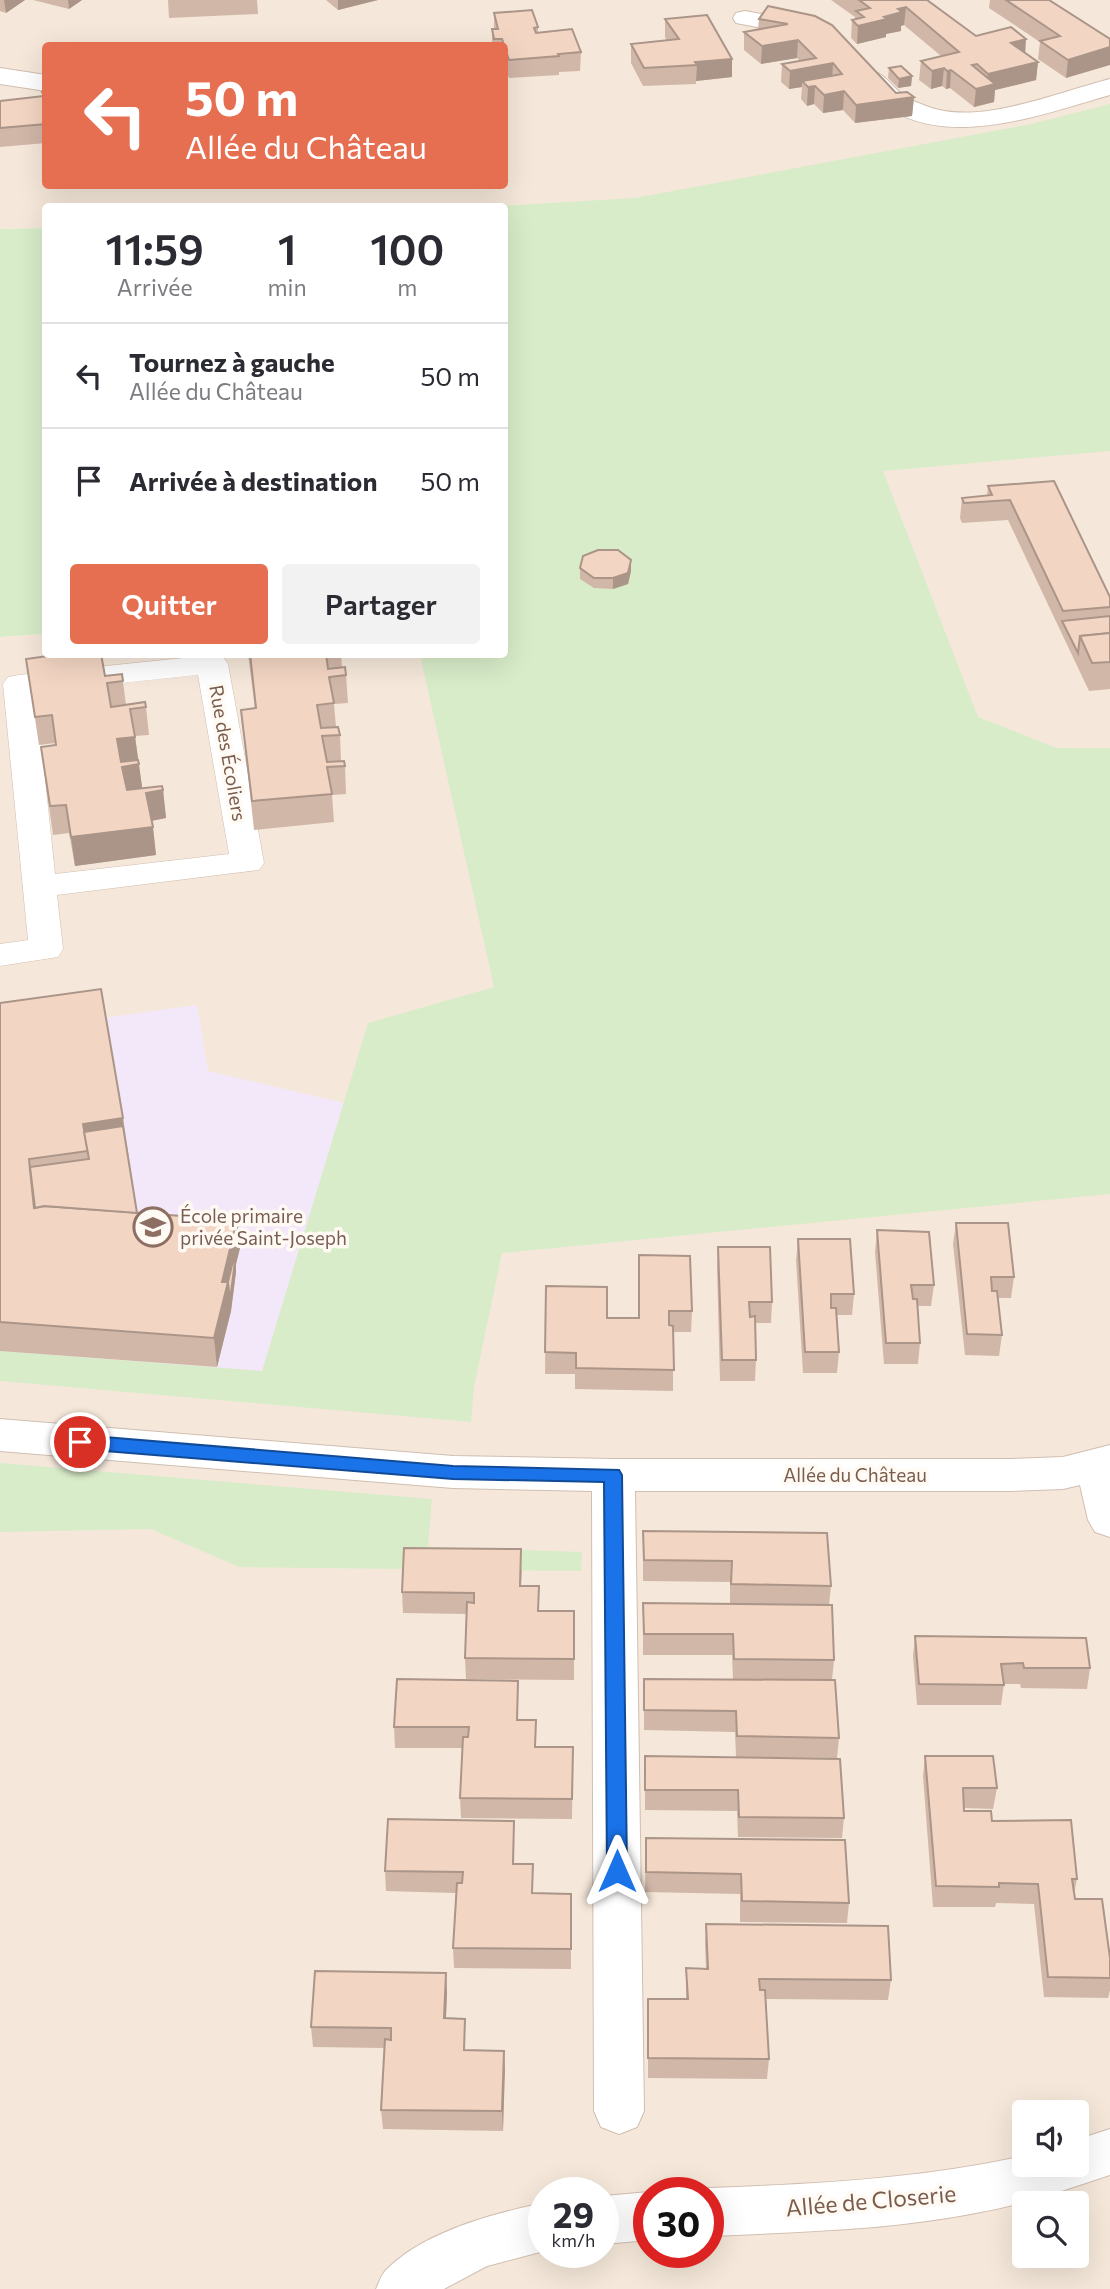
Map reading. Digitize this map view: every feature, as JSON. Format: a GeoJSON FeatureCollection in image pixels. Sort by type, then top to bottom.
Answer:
{"type":"FeatureCollection","features":[{"type":"Feature","properties":{"kind":"street"},"geometry":{"type":"LineString","coordinates":[[745,18],[807,29],[835,41]]}},
{"type":"Feature","properties":{"kind":"street"},"geometry":{"type":"LineString","coordinates":[[855,60],[895,102],[919,113],[955,120],[987,118],[1110,87]]}},
{"type":"Feature","properties":{"kind":"street"},"geometry":{"type":"LineString","coordinates":[[0,76],[42,82]]}},
{"type":"Feature","properties":{"kind":"street","name":"Allée du Château"},"geometry":{"type":"LineString","coordinates":[[0,1435],[453,1472],[613,1475],[1011,1475],[1063,1473],[1103,1464],[1110,1520]]}},
{"type":"Feature","properties":{"kind":"street"},"geometry":{"type":"LineString","coordinates":[[613,1475],[619,2111]]}},
{"type":"Feature","properties":{"kind":"street","name":"Allée de Closerie"},"geometry":{"type":"LineString","coordinates":[[1089,2159],[1110,2152]]}},
{"type":"Feature","properties":{"kind":"street","name":"Allée de Closerie"},"geometry":{"type":"LineString","coordinates":[[724,2211],[910,2202],[972,2191],[1025,2177]]}},
{"type":"Feature","properties":{"kind":"street"},"geometry":{"type":"LineString","coordinates":[[402,2289],[457,2252],[505,2235],[528,2230]]}},
{"type":"Feature","properties":{"kind":"lane","name":"Rue des Écoliers"},"geometry":{"type":"LineString","coordinates":[[0,955],[46,949],[19,684],[212,664],[247,863],[40,886]]}},
{"type":"Feature","properties":{"kind":"shaded area"},"geometry":{"type":"Polygon","coordinates":[[[0,0],[1110,0],[1110,2289],[0,2289],[0,637],[42,634],[42,658],[508,658],[508,203],[42,203],[42,228],[0,229],[0,0]]]}},
{"type":"Feature","properties":{"kind":"shaded area","name":"École primaire privée Saint-Joseph"},"geometry":{"type":"Polygon","coordinates":[[[197,1005],[208,1071],[344,1103],[262,1371],[0,1351],[0,1032],[197,1005]]]}},
{"type":"Feature","properties":{"kind":"green space"},"geometry":{"type":"Polygon","coordinates":[[[1110,104],[1110,451],[883,471],[978,717],[1057,748],[1110,748],[1110,1194],[502,1253],[474,1387],[471,1422],[0,1381],[0,1351],[262,1371],[368,1023],[494,987],[421,658],[508,658],[508,206],[635,198],[1031,124],[1110,104]]]}},
{"type":"Feature","properties":{"kind":"green space"},"geometry":{"type":"Polygon","coordinates":[[[42,228],[42,634],[0,637],[0,229],[42,228]]]}},
{"type":"Feature","properties":{"kind":"green space"},"geometry":{"type":"Polygon","coordinates":[[[0,1463],[432,1499],[428,1547],[582,1552],[581,1571],[239,1567],[151,1529],[0,1532],[0,1463]]]}},
{"type":"Feature","properties":{"kind":"building"},"geometry":{"type":"Polygon","coordinates":[[[859,0],[927,0],[976,36],[1011,27],[1026,39],[1011,43],[1038,62],[988,74],[977,64],[972,65],[995,84],[976,89],[951,70],[944,68],[932,71],[921,61],[959,52],[906,7],[898,9],[902,12],[884,17],[887,19],[858,26],[852,20],[864,17],[856,11],[870,8],[859,0]]]}},
{"type":"Feature","properties":{"kind":"building"},"geometry":{"type":"Polygon","coordinates":[[[1006,0],[1049,0],[1110,39],[1110,47],[1068,60],[1040,41],[1060,36],[1006,0]]]}},
{"type":"Feature","properties":{"kind":"building"},"geometry":{"type":"Polygon","coordinates":[[[768,6],[815,16],[832,25],[896,93],[907,92],[914,97],[856,105],[844,91],[824,95],[815,86],[808,87],[802,81],[842,74],[833,63],[790,71],[782,64],[816,58],[798,40],[762,46],[744,32],[788,24],[759,19],[768,6]]]}},
{"type":"Feature","properties":{"kind":"building"},"geometry":{"type":"Polygon","coordinates":[[[532,10],[538,27],[534,28],[536,33],[572,29],[581,52],[509,60],[508,42],[494,39],[492,29],[498,29],[494,13],[532,10]]]}},
{"type":"Feature","properties":{"kind":"building"},"geometry":{"type":"Polygon","coordinates":[[[707,15],[732,59],[695,62],[697,65],[644,68],[631,44],[679,39],[665,19],[707,15]]]}},
{"type":"Feature","properties":{"kind":"building"},"geometry":{"type":"Polygon","coordinates":[[[901,66],[912,76],[899,79],[889,68],[901,66]]]}},
{"type":"Feature","properties":{"kind":"building"},"geometry":{"type":"Polygon","coordinates":[[[42,96],[42,124],[0,128],[0,101],[42,96]]]}},
{"type":"Feature","properties":{"kind":"building"},"geometry":{"type":"Polygon","coordinates":[[[1054,481],[1110,597],[1110,607],[1063,611],[1010,500],[964,503],[962,498],[992,495],[988,486],[1054,481]]]}},
{"type":"Feature","properties":{"kind":"building"},"geometry":{"type":"Polygon","coordinates":[[[598,550],[618,550],[631,560],[628,573],[613,578],[594,578],[580,568],[583,556],[598,550]]]}},
{"type":"Feature","properties":{"kind":"building"},"geometry":{"type":"Polygon","coordinates":[[[1110,616],[1110,633],[1080,636],[1078,653],[1062,621],[1110,616]]]}},
{"type":"Feature","properties":{"kind":"building"},"geometry":{"type":"Polygon","coordinates":[[[1110,633],[1110,662],[1092,663],[1080,636],[1110,633]]]}},
{"type":"Feature","properties":{"kind":"building"},"geometry":{"type":"Polygon","coordinates":[[[102,658],[105,676],[122,674],[123,681],[107,683],[111,707],[145,702],[146,707],[130,709],[135,737],[117,739],[121,762],[138,760],[139,764],[122,767],[127,790],[162,786],[163,790],[146,793],[153,827],[71,837],[66,805],[50,806],[41,747],[56,745],[52,715],[35,717],[26,659],[102,658]]]}},
{"type":"Feature","properties":{"kind":"building"},"geometry":{"type":"Polygon","coordinates":[[[250,658],[327,658],[328,669],[345,667],[346,675],[329,677],[334,703],[317,705],[321,728],[338,727],[340,735],[322,736],[327,762],[344,761],[345,766],[327,767],[332,794],[252,801],[241,710],[256,708],[250,658]]]}},
{"type":"Feature","properties":{"kind":"building"},"geometry":{"type":"Polygon","coordinates":[[[101,989],[123,1118],[83,1124],[88,1151],[29,1159],[34,1208],[44,1206],[237,1220],[222,1282],[228,1282],[214,1338],[0,1322],[0,1003],[101,989]]]}},
{"type":"Feature","properties":{"kind":"building"},"geometry":{"type":"Polygon","coordinates":[[[123,1126],[137,1213],[44,1206],[35,1208],[30,1167],[89,1159],[84,1132],[123,1126]]]}},
{"type":"Feature","properties":{"kind":"building"},"geometry":{"type":"Polygon","coordinates":[[[956,1223],[1008,1223],[1014,1277],[991,1277],[992,1291],[997,1291],[1002,1335],[967,1334],[956,1223]]]}},
{"type":"Feature","properties":{"kind":"building"},"geometry":{"type":"Polygon","coordinates":[[[877,1230],[929,1232],[934,1285],[911,1285],[913,1299],[917,1299],[920,1343],[886,1343],[877,1230]]]}},
{"type":"Feature","properties":{"kind":"building"},"geometry":{"type":"Polygon","coordinates":[[[798,1239],[850,1239],[854,1294],[831,1294],[831,1308],[836,1308],[839,1352],[805,1352],[798,1239]]]}},
{"type":"Feature","properties":{"kind":"building"},"geometry":{"type":"Polygon","coordinates":[[[718,1247],[770,1247],[772,1302],[749,1302],[750,1317],[755,1316],[756,1360],[722,1360],[718,1247]]]}},
{"type":"Feature","properties":{"kind":"building"},"geometry":{"type":"Polygon","coordinates":[[[639,1255],[690,1256],[692,1311],[669,1311],[669,1325],[673,1326],[674,1370],[576,1368],[576,1353],[545,1352],[546,1286],[607,1287],[607,1318],[639,1318],[639,1255]]]}},
{"type":"Feature","properties":{"kind":"building"},"geometry":{"type":"Polygon","coordinates":[[[235,1261],[230,1300],[228,1282],[235,1261]]]}},
{"type":"Feature","properties":{"kind":"building"},"geometry":{"type":"Polygon","coordinates":[[[643,1531],[827,1533],[831,1586],[731,1584],[732,1561],[644,1560],[643,1531]]]}},
{"type":"Feature","properties":{"kind":"building"},"geometry":{"type":"Polygon","coordinates":[[[404,1548],[521,1549],[520,1586],[539,1586],[538,1611],[574,1611],[574,1659],[465,1658],[467,1602],[474,1603],[474,1593],[402,1592],[404,1548]]]}},
{"type":"Feature","properties":{"kind":"building"},"geometry":{"type":"Polygon","coordinates":[[[643,1603],[832,1605],[834,1660],[734,1659],[733,1634],[644,1634],[643,1603]]]}},
{"type":"Feature","properties":{"kind":"building"},"geometry":{"type":"Polygon","coordinates":[[[915,1636],[1086,1638],[1090,1668],[1024,1668],[1023,1663],[1001,1664],[1004,1685],[919,1684],[915,1636]]]}},
{"type":"Feature","properties":{"kind":"building"},"geometry":{"type":"Polygon","coordinates":[[[397,1679],[518,1681],[517,1720],[536,1720],[535,1747],[573,1747],[572,1799],[460,1798],[463,1737],[468,1737],[469,1727],[394,1727],[397,1679]]]}},
{"type":"Feature","properties":{"kind":"building"},"geometry":{"type":"Polygon","coordinates":[[[644,1679],[835,1680],[839,1738],[737,1736],[736,1711],[644,1710],[644,1679]]]}},
{"type":"Feature","properties":{"kind":"building"},"geometry":{"type":"Polygon","coordinates":[[[645,1756],[840,1759],[844,1818],[739,1817],[738,1790],[645,1790],[645,1756]]]}},
{"type":"Feature","properties":{"kind":"building"},"geometry":{"type":"Polygon","coordinates":[[[925,1756],[993,1756],[997,1788],[963,1788],[964,1811],[991,1811],[992,1821],[1071,1820],[1077,1879],[1072,1879],[1075,1899],[1102,1899],[1110,1978],[1048,1977],[1038,1884],[999,1883],[999,1887],[936,1886],[925,1756]]]}},
{"type":"Feature","properties":{"kind":"building"},"geometry":{"type":"Polygon","coordinates":[[[388,1819],[514,1821],[513,1864],[533,1864],[532,1893],[571,1894],[571,1949],[453,1948],[457,1883],[462,1883],[463,1872],[385,1871],[388,1819]]]}},
{"type":"Feature","properties":{"kind":"building"},"geometry":{"type":"Polygon","coordinates":[[[646,1838],[845,1840],[849,1903],[742,1901],[741,1874],[646,1872],[646,1838]]]}},
{"type":"Feature","properties":{"kind":"building"},"geometry":{"type":"Polygon","coordinates":[[[706,1924],[888,1926],[891,1980],[759,1979],[760,1990],[765,1990],[769,2059],[648,2058],[648,1999],[688,1999],[686,1968],[708,1969],[706,1924]]]}},
{"type":"Feature","properties":{"kind":"building"},"geometry":{"type":"Polygon","coordinates":[[[315,1971],[446,1973],[444,2018],[465,2019],[464,2050],[504,2051],[502,2111],[381,2110],[385,2039],[391,2040],[391,2028],[311,2027],[315,1971]]]}},
{"type":"Feature","properties":{"kind":"place","name":"École primaire privée Saint-Joseph"},"geometry":{"type":"Point","coordinates":[153,1227]}},
{"type":"Feature","properties":{"kind":"route"},"geometry":{"type":"LineString","coordinates":[[80,1442],[453,1472],[613,1475],[617,1871]]}}]}
